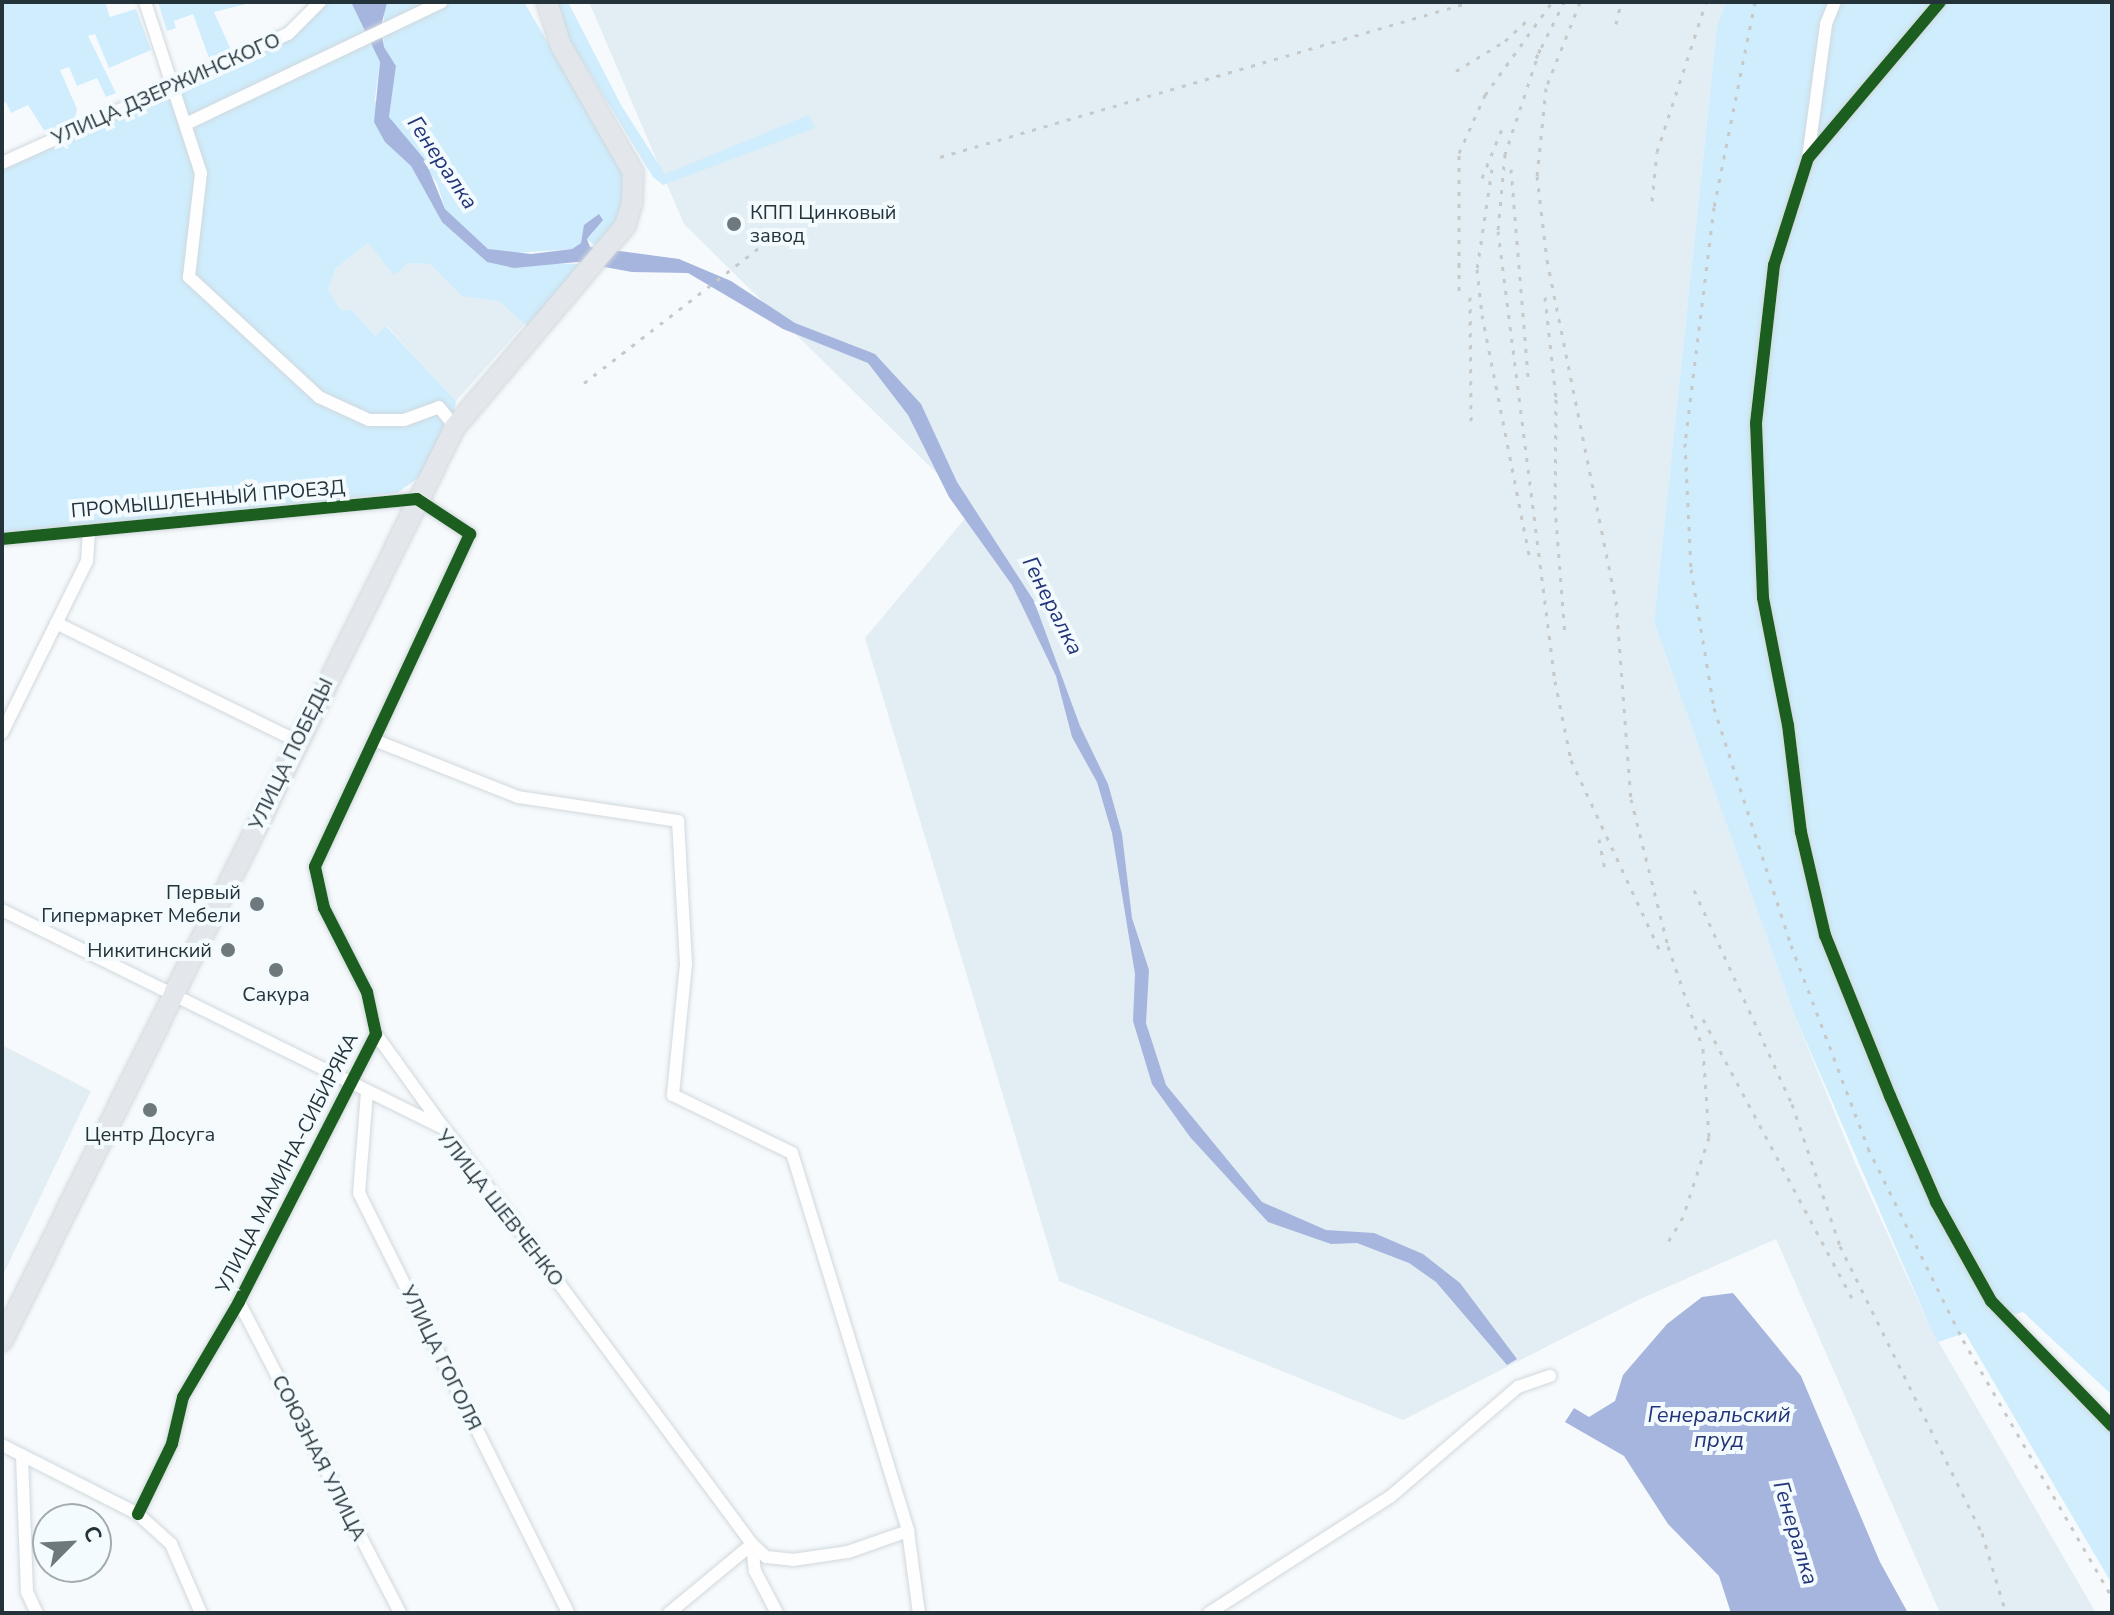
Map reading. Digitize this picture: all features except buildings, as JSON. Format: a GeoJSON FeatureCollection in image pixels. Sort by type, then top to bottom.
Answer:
{"type":"FeatureCollection","features":[{"type":"Feature","properties":{"kind":"main road","name":"УЛИЦА ПОБЕДЫ"},"geometry":{"type":"LineString","coordinates":[[2,1341],[455,427],[617,240],[632,203],[633,172],[544,6]]}},
{"type":"Feature","properties":{"kind":"street"},"geometry":{"type":"LineString","coordinates":[[145,2],[188,123],[201,173],[189,277],[207,299],[319,397],[369,420],[404,420],[439,407],[455,427]]}},
{"type":"Feature","properties":{"kind":"street","name":"УЛИЦА ДЗЕРЖИНСКОГО"},"geometry":{"type":"LineString","coordinates":[[2,163],[288,34],[320,2]]}},
{"type":"Feature","properties":{"kind":"street"},"geometry":{"type":"LineString","coordinates":[[188,123],[360,45],[442,2]]}},
{"type":"Feature","properties":{"kind":"street"},"geometry":{"type":"LineString","coordinates":[[1835,2],[1826,24],[1808,158],[1774,265],[1756,423],[1763,598],[1788,725],[1801,832],[1825,935],[1936,1202],[1991,1301],[2112,1426]]}},
{"type":"Feature","properties":{"kind":"street"},"geometry":{"type":"LineString","coordinates":[[1808,158],[1940,2]]}},
{"type":"Feature","properties":{"kind":"street","name":"ПРОМЫШЛЕННЫЙ ПРОЕЗД"},"geometry":{"type":"LineString","coordinates":[[2,539],[417,499]]}},
{"type":"Feature","properties":{"kind":"street","name":"УЛИЦА МАМИНА-СИБИРЯКА"},"geometry":{"type":"LineString","coordinates":[[138,1514],[172,1444],[183,1397],[239,1302],[376,1034],[367,992],[324,908],[315,867],[470,534],[417,499]]}},
{"type":"Feature","properties":{"kind":"street"},"geometry":{"type":"LineString","coordinates":[[2,733],[87,561],[89,530]]}},
{"type":"Feature","properties":{"kind":"street"},"geometry":{"type":"LineString","coordinates":[[56,623],[297,741]]}},
{"type":"Feature","properties":{"kind":"street"},"geometry":{"type":"LineString","coordinates":[[374,740],[518,797],[678,821],[686,964],[673,1095],[792,1153],[908,1531],[919,1613]]}},
{"type":"Feature","properties":{"kind":"street","name":"УЛИЦА ШЕВЧЕНКО"},"geometry":{"type":"LineString","coordinates":[[2,910],[444,1128],[752,1544],[755,1571],[777,1613]]}},
{"type":"Feature","properties":{"kind":"street"},"geometry":{"type":"LineString","coordinates":[[376,1034],[444,1128]]}},
{"type":"Feature","properties":{"kind":"street","name":"УЛИЦА ГОГОЛЯ"},"geometry":{"type":"LineString","coordinates":[[367,1092],[359,1193],[568,1613]]}},
{"type":"Feature","properties":{"kind":"street","name":"СОЮЗНАЯ УЛИЦА"},"geometry":{"type":"LineString","coordinates":[[239,1302],[400,1613]]}},
{"type":"Feature","properties":{"kind":"street"},"geometry":{"type":"LineString","coordinates":[[1209,1613],[1390,1497],[1518,1387],[1550,1376]]}},
{"type":"Feature","properties":{"kind":"street"},"geometry":{"type":"LineString","coordinates":[[2,1445],[138,1514],[171,1544],[201,1613]]}},
{"type":"Feature","properties":{"kind":"street"},"geometry":{"type":"LineString","coordinates":[[22,1456],[27,1592],[37,1613]]}},
{"type":"Feature","properties":{"kind":"street"},"geometry":{"type":"LineString","coordinates":[[669,1613],[752,1544],[766,1557],[793,1560],[848,1552],[908,1531]]}},
{"type":"Feature","properties":{"kind":"shaded area"},"geometry":{"type":"Polygon","coordinates":[[[2,2],[105,2],[110,17],[136,9],[151,50],[109,68],[95,34],[88,36],[116,93],[106,97],[97,78],[77,86],[69,67],[60,70],[77,109],[75,118],[45,132],[28,105],[11,113],[6,102],[2,104],[2,2]]]}},
{"type":"Feature","properties":{"kind":"shaded area"},"geometry":{"type":"Polygon","coordinates":[[[158,2],[254,2],[214,12],[231,50],[209,58],[193,14],[174,21],[176,28],[167,31],[158,2]]]}},
{"type":"Feature","properties":{"kind":"shaded area"},"geometry":{"type":"Polygon","coordinates":[[[328,2],[351,2],[380,62],[375,99],[385,142],[411,166],[442,222],[487,262],[586,264],[529,327],[498,301],[462,296],[430,264],[408,263],[394,275],[368,243],[336,268],[328,289],[340,309],[353,311],[375,336],[386,326],[456,401],[452,421],[422,475],[397,493],[2,535],[2,170],[291,39],[328,2]]]}},
{"type":"Feature","properties":{"kind":"shaded area"},"geometry":{"type":"Polygon","coordinates":[[[384,2],[524,2],[625,174],[620,219],[599,249],[587,239],[593,233],[589,222],[581,243],[572,249],[501,254],[488,249],[445,209],[437,183],[389,117],[396,66],[384,47],[384,2]]]}},
{"type":"Feature","properties":{"kind":"shaded area"},"geometry":{"type":"Polygon","coordinates":[[[555,2],[568,2],[621,105],[665,174],[809,115],[815,128],[663,185],[653,177],[561,26],[555,2]]]}},
{"type":"Feature","properties":{"kind":"shaded area"},"geometry":{"type":"Polygon","coordinates":[[[589,2],[1726,2],[1717,26],[1654,622],[1795,1016],[1856,1165],[1931,1329],[2096,1613],[1940,1613],[1776,1239],[1638,1300],[1403,1420],[1059,1281],[865,638],[973,509],[684,224],[589,2]]]}},
{"type":"Feature","properties":{"kind":"shaded area"},"geometry":{"type":"Polygon","coordinates":[[[1726,2],[2112,2],[2112,1395],[2023,1312],[2000,1318],[2112,1432],[2112,1584],[1965,1333],[1938,1342],[1931,1329],[1795,1016],[1654,622],[1717,26],[1726,2]]]}},
{"type":"Feature","properties":{"kind":"shaded area"},"geometry":{"type":"Polygon","coordinates":[[[368,243],[408,263],[430,264],[462,295],[498,301],[525,323],[456,401],[387,326],[375,336],[353,311],[340,309],[328,289],[336,268],[368,243]]]}},
{"type":"Feature","properties":{"kind":"shaded area"},"geometry":{"type":"Polygon","coordinates":[[[2,1045],[91,1091],[2,1277],[2,1045]]]}},
{"type":"Feature","properties":{"kind":"water","name":"Генералка"},"geometry":{"type":"Polygon","coordinates":[[[351,2],[387,3],[381,26],[384,47],[396,66],[389,117],[425,160],[445,209],[488,249],[531,254],[572,249],[581,243],[584,225],[599,214],[603,220],[587,239],[590,247],[679,259],[731,281],[795,323],[875,354],[921,404],[957,482],[1034,601],[1080,726],[1108,784],[1122,834],[1132,918],[1149,970],[1146,1023],[1166,1085],[1262,1202],[1326,1230],[1374,1233],[1423,1254],[1460,1283],[1517,1359],[1507,1365],[1436,1282],[1409,1263],[1357,1243],[1331,1244],[1268,1222],[1190,1137],[1152,1084],[1133,1021],[1135,974],[1112,833],[1097,782],[1072,737],[1056,676],[1012,585],[949,497],[908,415],[868,363],[783,329],[688,273],[632,272],[577,262],[514,268],[487,262],[442,222],[411,166],[385,142],[374,122],[380,62],[351,2]]]}},
{"type":"Feature","properties":{"kind":"water","name":"Генеральский пруд"},"geometry":{"type":"Polygon","coordinates":[[[1733,1293],[1801,1376],[1880,1562],[1908,1613],[1731,1613],[1719,1576],[1668,1524],[1624,1456],[1565,1422],[1574,1408],[1589,1417],[1615,1401],[1623,1375],[1667,1324],[1702,1297],[1733,1293]]]}},
{"type":"Feature","properties":{"kind":"railway"},"geometry":{"type":"LineString","coordinates":[[940,157],[1470,2]]}},
{"type":"Feature","properties":{"kind":"railway"},"geometry":{"type":"LineString","coordinates":[[1459,291],[1459,153],[1485,95],[1552,2]]}},
{"type":"Feature","properties":{"kind":"railway"},"geometry":{"type":"LineString","coordinates":[[1536,58],[1564,2]]}},
{"type":"Feature","properties":{"kind":"railway"},"geometry":{"type":"LineString","coordinates":[[1580,2],[1546,88],[1537,176],[1547,260],[1616,601],[1631,799],[1668,946],[1703,1049],[1709,1137],[1683,1217],[1666,1245]]}},
{"type":"Feature","properties":{"kind":"railway"},"geometry":{"type":"LineString","coordinates":[[1616,24],[1621,2]]}},
{"type":"Feature","properties":{"kind":"railway"},"geometry":{"type":"LineString","coordinates":[[1652,201],[1657,152],[1706,2]]}},
{"type":"Feature","properties":{"kind":"railway"},"geometry":{"type":"LineString","coordinates":[[1755,2],[1714,207],[1685,443],[1691,569],[1714,708],[1791,945],[1868,1148],[1963,1340],[2112,1597]]}},
{"type":"Feature","properties":{"kind":"railway"},"geometry":{"type":"LineString","coordinates":[[1456,71],[1505,41],[1530,18]]}},
{"type":"Feature","properties":{"kind":"railway"},"geometry":{"type":"LineString","coordinates":[[1540,49],[1505,154],[1498,231],[1555,681],[1571,760],[1661,953]]}},
{"type":"Feature","properties":{"kind":"railway"},"geometry":{"type":"LineString","coordinates":[[1482,178],[1503,126]]}},
{"type":"Feature","properties":{"kind":"railway"},"geometry":{"type":"LineString","coordinates":[[1492,169],[1477,269],[1482,315],[1529,555]]}},
{"type":"Feature","properties":{"kind":"railway"},"geometry":{"type":"LineString","coordinates":[[1511,169],[1528,376]]}},
{"type":"Feature","properties":{"kind":"railway"},"geometry":{"type":"LineString","coordinates":[[584,383],[764,244]]}},
{"type":"Feature","properties":{"kind":"railway"},"geometry":{"type":"LineString","coordinates":[[1470,297],[1471,421]]}},
{"type":"Feature","properties":{"kind":"railway"},"geometry":{"type":"LineString","coordinates":[[1545,297],[1556,399],[1555,506],[1565,636]]}},
{"type":"Feature","properties":{"kind":"railway"},"geometry":{"type":"LineString","coordinates":[[1599,839],[1605,869]]}},
{"type":"Feature","properties":{"kind":"railway"},"geometry":{"type":"LineString","coordinates":[[1694,890],[1792,1104],[1840,1246],[1982,1533],[2006,1613]]}},
{"type":"Feature","properties":{"kind":"railway"},"geometry":{"type":"LineString","coordinates":[[1703,1019],[1852,1298]]}},
{"type":"Feature","properties":{"kind":"cycle path"},"geometry":{"type":"LineString","coordinates":[[1940,2],[1808,158],[1774,265],[1756,423],[1763,598],[1788,725],[1801,832],[1825,935],[1890,1096],[1936,1202],[1991,1301],[2112,1426]]}},
{"type":"Feature","properties":{"kind":"cycle path"},"geometry":{"type":"LineString","coordinates":[[2,539],[417,499],[470,534],[315,867],[324,908],[367,992],[376,1034],[239,1302],[183,1397],[172,1444],[138,1514]]}},
{"type":"Feature","properties":{"kind":"place","name":"КПП Цинковый завод"},"geometry":{"type":"Point","coordinates":[734,224]}},
{"type":"Feature","properties":{"kind":"place","name":"Первый Гипермаркет Мебели"},"geometry":{"type":"Point","coordinates":[257,904]}},
{"type":"Feature","properties":{"kind":"place","name":"Никитинский"},"geometry":{"type":"Point","coordinates":[228,950]}},
{"type":"Feature","properties":{"kind":"place","name":"Сакура"},"geometry":{"type":"Point","coordinates":[276,970]}},
{"type":"Feature","properties":{"kind":"place","name":"Центр Досуга"},"geometry":{"type":"Point","coordinates":[150,1110]}}]}
